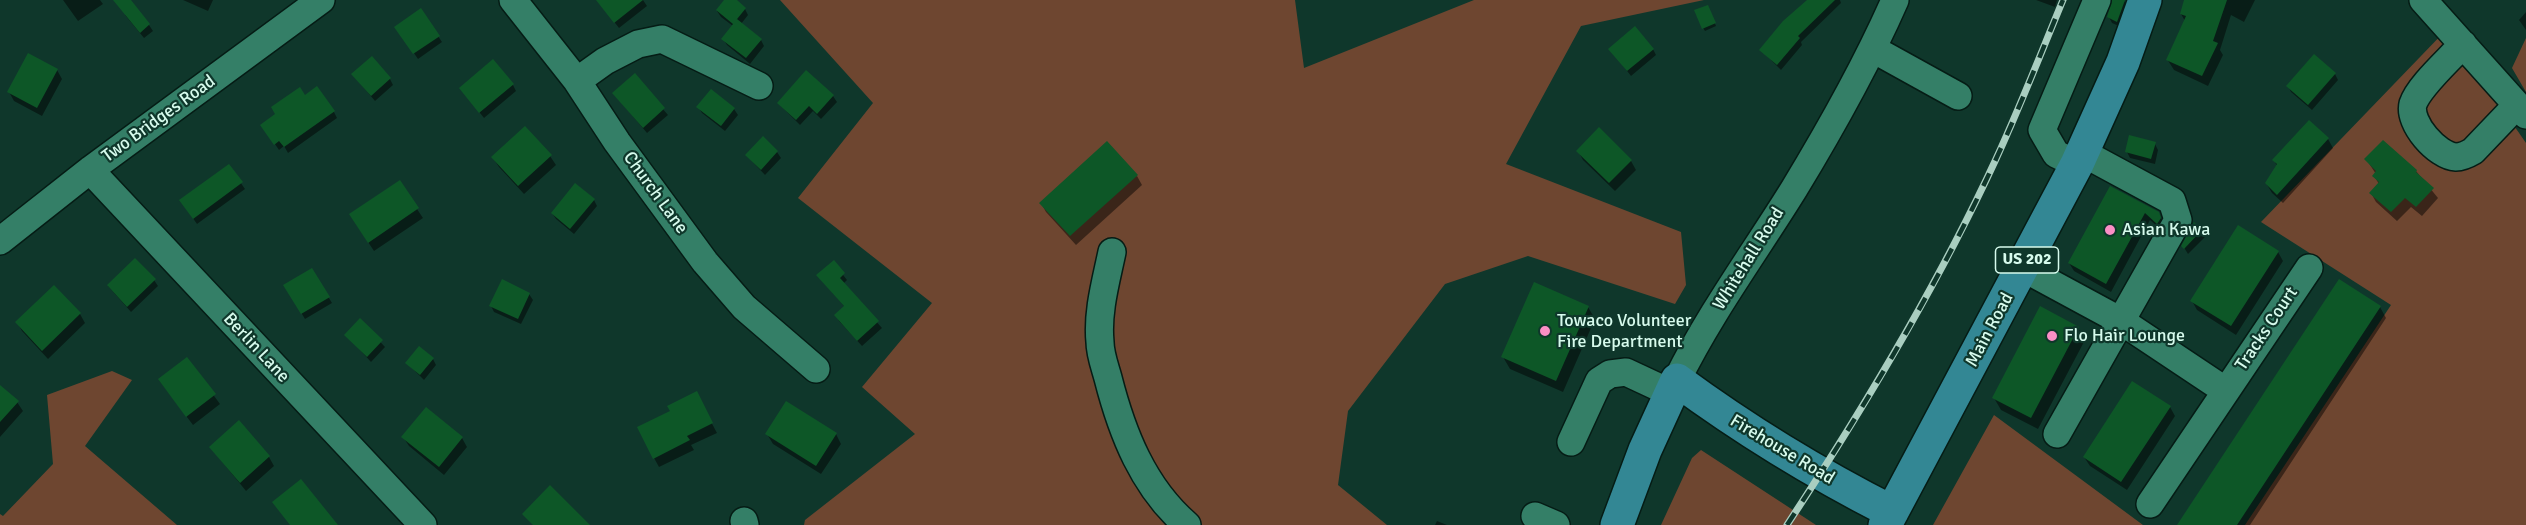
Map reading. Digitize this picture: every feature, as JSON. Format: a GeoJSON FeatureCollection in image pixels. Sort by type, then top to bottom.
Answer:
{"type":"FeatureCollection","features":[{"type":"Feature","properties":{"kind":"main road","name":"Main Road"},"geometry":{"type":"LineString","coordinates":[[1889,518],[2080,158],[2123,62],[2145,0]]}},
{"type":"Feature","properties":{"kind":"main road","name":"Firehouse Road"},"geometry":{"type":"LineString","coordinates":[[1674,386],[1889,518]]}},
{"type":"Feature","properties":{"kind":"main road","name":"Whitehall Road"},"geometry":{"type":"LineString","coordinates":[[1617,525],[1645,450],[1674,386]]}},
{"type":"Feature","properties":{"kind":"street","name":"Two Bridges Road"},"geometry":{"type":"LineString","coordinates":[[0,241],[90,170],[321,0]]}},
{"type":"Feature","properties":{"kind":"street","name":"Church Lane"},"geometry":{"type":"LineString","coordinates":[[513,0],[577,81],[624,151],[705,262],[744,307],[816,369]]}},
{"type":"Feature","properties":{"kind":"street","name":"Whitehall Road"},"geometry":{"type":"LineString","coordinates":[[1674,386],[1698,341],[1834,122],[1873,50],[1894,0]]}},
{"type":"Feature","properties":{"kind":"street"},"geometry":{"type":"LineString","coordinates":[[2057,434],[2178,220],[2172,201],[2080,158],[2056,154],[2042,130],[2097,0]]}},
{"type":"Feature","properties":{"kind":"street"},"geometry":{"type":"LineString","coordinates":[[2423,0],[2463,44],[2522,110],[2473,151],[2458,158],[2449,156],[2434,147],[2415,122],[2412,108],[2416,96],[2463,44]]}},
{"type":"Feature","properties":{"kind":"street"},"geometry":{"type":"LineString","coordinates":[[577,81],[605,61],[638,44],[662,39],[759,86]]}},
{"type":"Feature","properties":{"kind":"street"},"geometry":{"type":"LineString","coordinates":[[1873,50],[1958,96]]}},
{"type":"Feature","properties":{"kind":"street","name":"Berlin Lane"},"geometry":{"type":"LineString","coordinates":[[90,170],[423,525]]}},
{"type":"Feature","properties":{"kind":"street"},"geometry":{"type":"LineString","coordinates":[[1112,252],[1102,300],[1100,343],[1112,393],[1126,437],[1143,471],[1165,503],[1186,525]]}},
{"type":"Feature","properties":{"kind":"street","name":"Tracks Court"},"geometry":{"type":"LineString","coordinates":[[2023,267],[2121,321],[2226,391]]}},
{"type":"Feature","properties":{"kind":"street","name":"Tracks Court"},"geometry":{"type":"LineString","coordinates":[[2150,504],[2308,268]]}},
{"type":"Feature","properties":{"kind":"street"},"geometry":{"type":"LineString","coordinates":[[1571,442],[1599,381],[1610,374],[1626,372],[1674,386]]}},
{"type":"Feature","properties":{"kind":"shaded area"},"geometry":{"type":"Polygon","coordinates":[[[780,0],[1295,0],[1304,68],[1474,0],[1704,0],[1581,26],[1506,164],[1681,232],[1686,285],[1675,304],[1528,256],[1445,284],[1348,411],[1338,485],[1387,525],[804,525],[805,520],[915,434],[862,387],[932,303],[798,198],[873,103],[780,0]]]}},
{"type":"Feature","properties":{"kind":"shaded area"},"geometry":{"type":"Polygon","coordinates":[[[2447,29],[2526,143],[2526,525],[2245,525],[2391,305],[2261,222],[2447,29]]]}},
{"type":"Feature","properties":{"kind":"shaded area"},"geometry":{"type":"Polygon","coordinates":[[[2526,38],[2526,92],[2512,68],[2526,38]]]}},
{"type":"Feature","properties":{"kind":"shaded area"},"geometry":{"type":"Polygon","coordinates":[[[112,371],[132,380],[85,446],[177,525],[0,525],[0,514],[3,516],[53,464],[47,395],[112,371]]]}},
{"type":"Feature","properties":{"kind":"shaded area"},"geometry":{"type":"Polygon","coordinates":[[[1994,415],[2143,525],[1933,525],[1994,415]]]}},
{"type":"Feature","properties":{"kind":"shaded area"},"geometry":{"type":"Polygon","coordinates":[[[1701,450],[1816,525],[1661,525],[1692,458],[1701,450]]]}},
{"type":"Feature","properties":{"kind":"building"},"geometry":{"type":"Polygon","coordinates":[[[113,0],[131,0],[150,24],[140,33],[113,0]]]}},
{"type":"Feature","properties":{"kind":"building"},"geometry":{"type":"Polygon","coordinates":[[[596,0],[643,0],[614,23],[596,0]]]}},
{"type":"Feature","properties":{"kind":"building"},"geometry":{"type":"Polygon","coordinates":[[[724,0],[737,0],[746,8],[733,24],[716,10],[724,0]]]}},
{"type":"Feature","properties":{"kind":"building"},"geometry":{"type":"Polygon","coordinates":[[[1807,0],[1835,0],[1798,36],[1800,38],[1777,65],[1759,50],[1783,21],[1807,0]]]}},
{"type":"Feature","properties":{"kind":"building"},"geometry":{"type":"Polygon","coordinates":[[[2112,0],[2125,0],[2117,22],[2107,17],[2112,0]]]}},
{"type":"Feature","properties":{"kind":"building"},"geometry":{"type":"Polygon","coordinates":[[[2184,0],[2227,0],[2213,41],[2218,43],[2202,76],[2166,60],[2186,16],[2180,14],[2184,0]]]}},
{"type":"Feature","properties":{"kind":"building"},"geometry":{"type":"Polygon","coordinates":[[[1708,5],[1716,23],[1702,29],[1694,10],[1708,5]]]}},
{"type":"Feature","properties":{"kind":"building"},"geometry":{"type":"Polygon","coordinates":[[[421,8],[440,36],[413,54],[394,27],[421,8]]]}},
{"type":"Feature","properties":{"kind":"building"},"geometry":{"type":"Polygon","coordinates":[[[737,19],[762,39],[746,58],[721,39],[737,19]]]}},
{"type":"Feature","properties":{"kind":"building"},"geometry":{"type":"Polygon","coordinates":[[[1635,26],[1654,49],[1627,71],[1608,49],[1635,26]]]}},
{"type":"Feature","properties":{"kind":"building"},"geometry":{"type":"Polygon","coordinates":[[[28,53],[58,69],[37,108],[7,92],[28,53]]]}},
{"type":"Feature","properties":{"kind":"building"},"geometry":{"type":"Polygon","coordinates":[[[2314,54],[2336,73],[2308,105],[2286,86],[2314,54]]]}},
{"type":"Feature","properties":{"kind":"building"},"geometry":{"type":"Polygon","coordinates":[[[372,56],[391,78],[371,96],[351,74],[372,56]]]}},
{"type":"Feature","properties":{"kind":"building"},"geometry":{"type":"Polygon","coordinates":[[[493,59],[514,84],[479,113],[459,88],[493,59]]]}},
{"type":"Feature","properties":{"kind":"building"},"geometry":{"type":"Polygon","coordinates":[[[806,70],[834,95],[817,114],[809,106],[796,120],[777,103],[806,70]]]}},
{"type":"Feature","properties":{"kind":"building"},"geometry":{"type":"Polygon","coordinates":[[[635,73],[665,108],[643,128],[612,93],[635,73]]]}},
{"type":"Feature","properties":{"kind":"building"},"geometry":{"type":"Polygon","coordinates":[[[317,86],[335,111],[284,147],[279,141],[274,145],[260,125],[275,114],[271,107],[300,87],[305,95],[317,86]]]}},
{"type":"Feature","properties":{"kind":"building"},"geometry":{"type":"Polygon","coordinates":[[[711,89],[735,108],[721,126],[696,107],[711,89]]]}},
{"type":"Feature","properties":{"kind":"building"},"geometry":{"type":"Polygon","coordinates":[[[2309,120],[2329,138],[2277,195],[2265,183],[2277,164],[2272,160],[2309,120]]]}},
{"type":"Feature","properties":{"kind":"building"},"geometry":{"type":"Polygon","coordinates":[[[525,126],[552,155],[518,186],[491,157],[525,126]]]}},
{"type":"Feature","properties":{"kind":"building"},"geometry":{"type":"Polygon","coordinates":[[[1599,127],[1632,160],[1609,183],[1576,151],[1599,127]]]}},
{"type":"Feature","properties":{"kind":"building"},"geometry":{"type":"Polygon","coordinates":[[[2129,135],[2156,142],[2151,159],[2125,152],[2129,135]]]}},
{"type":"Feature","properties":{"kind":"building"},"geometry":{"type":"Polygon","coordinates":[[[763,136],[778,151],[761,170],[745,155],[763,136]]]}},
{"type":"Feature","properties":{"kind":"building"},"geometry":{"type":"Polygon","coordinates":[[[2383,140],[2434,188],[2416,207],[2405,198],[2391,212],[2369,193],[2379,182],[2372,176],[2376,171],[2364,159],[2383,140]]]}},
{"type":"Feature","properties":{"kind":"building"},"geometry":{"type":"Polygon","coordinates":[[[1107,141],[1138,175],[1070,236],[1039,203],[1107,141]]]}},
{"type":"Feature","properties":{"kind":"building"},"geometry":{"type":"Polygon","coordinates":[[[229,164],[243,182],[193,219],[179,200],[229,164]]]}},
{"type":"Feature","properties":{"kind":"building"},"geometry":{"type":"Polygon","coordinates":[[[400,180],[419,208],[368,243],[349,214],[400,180]]]}},
{"type":"Feature","properties":{"kind":"building"},"geometry":{"type":"Polygon","coordinates":[[[575,183],[595,199],[570,229],[551,213],[575,183]]]}},
{"type":"Feature","properties":{"kind":"building"},"geometry":{"type":"Polygon","coordinates":[[[2110,186],[2159,212],[2161,218],[2157,224],[2145,213],[2106,284],[2068,263],[2110,186]]]}},
{"type":"Feature","properties":{"kind":"building"},"geometry":{"type":"Polygon","coordinates":[[[2194,222],[2202,230],[2184,249],[2181,246],[2194,222]]]}},
{"type":"Feature","properties":{"kind":"building"},"geometry":{"type":"Polygon","coordinates":[[[2238,225],[2279,251],[2231,326],[2190,301],[2238,225]]]}},
{"type":"Feature","properties":{"kind":"building"},"geometry":{"type":"Polygon","coordinates":[[[135,258],[156,279],[127,307],[107,285],[135,258]]]}},
{"type":"Feature","properties":{"kind":"building"},"geometry":{"type":"Polygon","coordinates":[[[834,260],[845,273],[840,278],[879,321],[857,341],[834,315],[844,306],[816,275],[834,260]]]}},
{"type":"Feature","properties":{"kind":"building"},"geometry":{"type":"Polygon","coordinates":[[[312,268],[330,297],[301,314],[283,285],[312,268]]]}},
{"type":"Feature","properties":{"kind":"building"},"geometry":{"type":"Polygon","coordinates":[[[502,279],[530,293],[518,319],[489,306],[502,279]]]}},
{"type":"Feature","properties":{"kind":"building"},"geometry":{"type":"Polygon","coordinates":[[[2339,279],[2381,306],[2237,525],[2177,525],[2339,279]]]}},
{"type":"Feature","properties":{"kind":"building","name":"Towaco Volunteer Fire Department"},"geometry":{"type":"Polygon","coordinates":[[[1534,282],[1589,306],[1556,381],[1501,357],[1534,282]]]}},
{"type":"Feature","properties":{"kind":"building"},"geometry":{"type":"Polygon","coordinates":[[[54,285],[81,313],[42,351],[15,322],[54,285]]]}},
{"type":"Feature","properties":{"kind":"building"},"geometry":{"type":"Polygon","coordinates":[[[2040,306],[2079,327],[2031,418],[1992,398],[2040,306]]]}},
{"type":"Feature","properties":{"kind":"building"},"geometry":{"type":"Polygon","coordinates":[[[360,318],[383,340],[367,357],[344,335],[360,318]]]}},
{"type":"Feature","properties":{"kind":"building"},"geometry":{"type":"Polygon","coordinates":[[[419,346],[434,358],[420,375],[405,363],[419,346]]]}},
{"type":"Feature","properties":{"kind":"building"},"geometry":{"type":"Polygon","coordinates":[[[187,357],[216,394],[186,417],[158,379],[187,357]]]}},
{"type":"Feature","properties":{"kind":"building"},"geometry":{"type":"Polygon","coordinates":[[[2132,381],[2171,406],[2121,482],[2083,457],[2132,381]]]}},
{"type":"Feature","properties":{"kind":"building"},"geometry":{"type":"Polygon","coordinates":[[[0,385],[19,401],[0,422],[0,385]]]}},
{"type":"Feature","properties":{"kind":"building"},"geometry":{"type":"Polygon","coordinates":[[[697,391],[713,423],[687,436],[690,440],[653,459],[637,427],[670,411],[667,406],[697,391]]]}},
{"type":"Feature","properties":{"kind":"building"},"geometry":{"type":"Polygon","coordinates":[[[786,401],[837,433],[816,466],[765,434],[786,401]]]}},
{"type":"Feature","properties":{"kind":"building"},"geometry":{"type":"Polygon","coordinates":[[[426,407],[463,437],[439,467],[401,437],[426,407]]]}},
{"type":"Feature","properties":{"kind":"building"},"geometry":{"type":"Polygon","coordinates":[[[239,420],[270,456],[240,483],[209,447],[239,420]]]}},
{"type":"Feature","properties":{"kind":"building"},"geometry":{"type":"Polygon","coordinates":[[[301,479],[338,525],[290,525],[272,502],[301,479]]]}},
{"type":"Feature","properties":{"kind":"building"},"geometry":{"type":"Polygon","coordinates":[[[550,485],[590,525],[533,525],[522,514],[550,485]]]}},
{"type":"Feature","properties":{"kind":"railway"},"geometry":{"type":"LineString","coordinates":[[1787,525],[1871,392],[1949,254],[2005,139],[2063,0]]}},
{"type":"Feature","properties":{"kind":"place","name":"Asian Kawa"},"geometry":{"type":"Point","coordinates":[2110,230]}},
{"type":"Feature","properties":{"kind":"place","name":"Towaco Volunteer Fire Department"},"geometry":{"type":"Point","coordinates":[1545,331]}},
{"type":"Feature","properties":{"kind":"place","name":"Flo Hair Lounge"},"geometry":{"type":"Point","coordinates":[2052,336]}}]}
